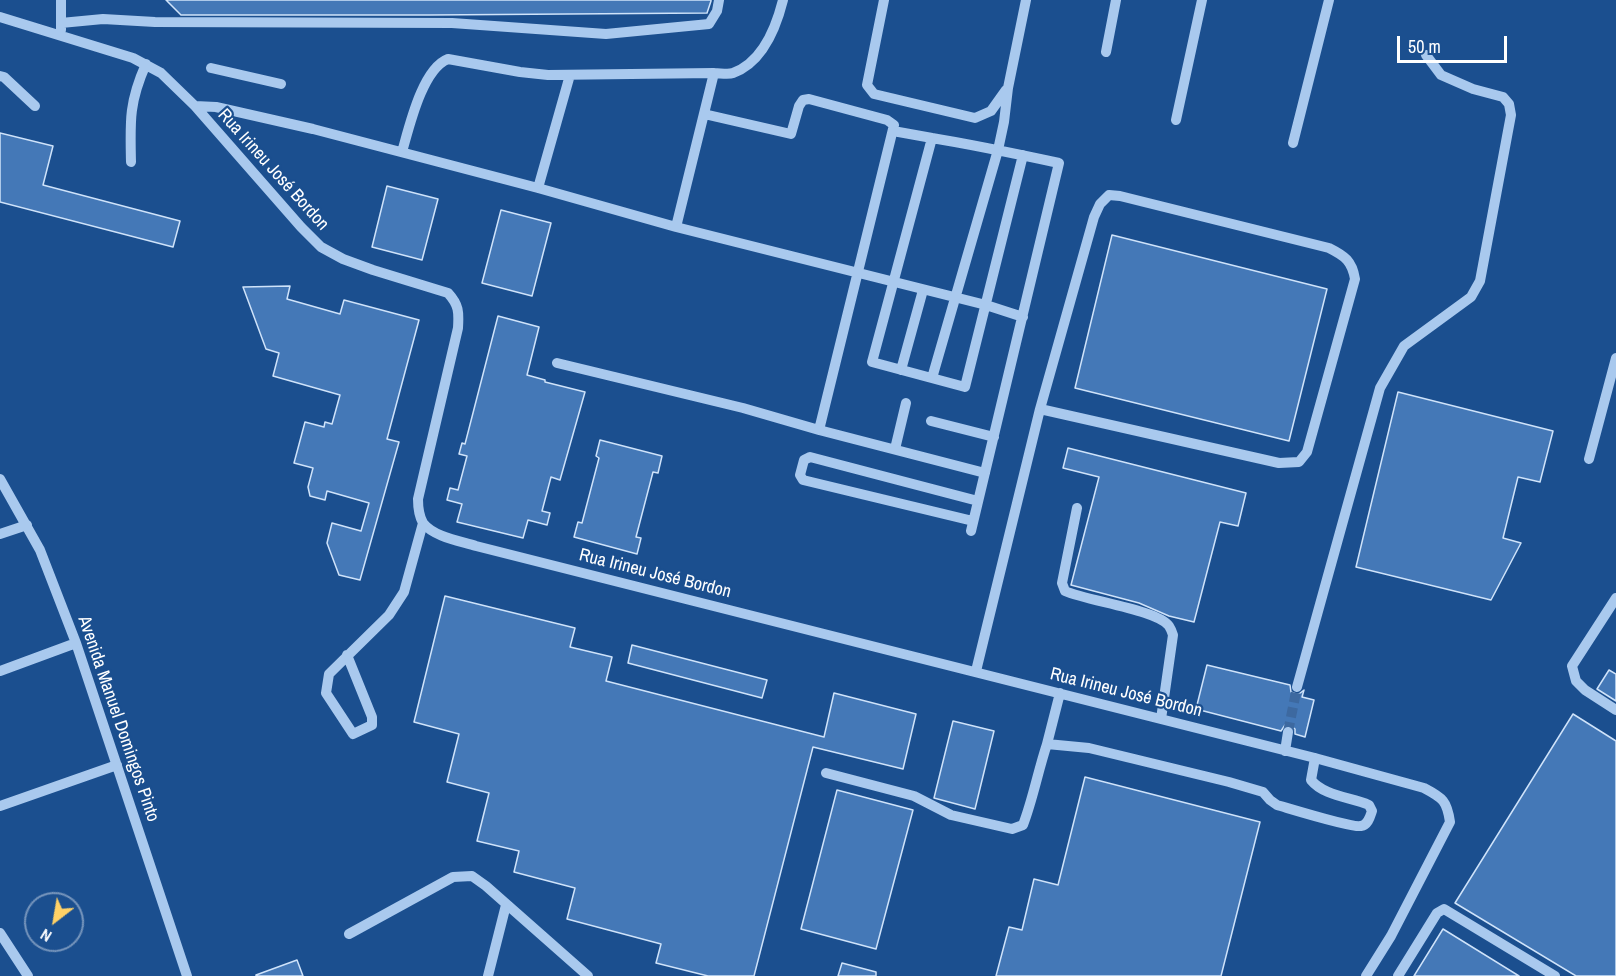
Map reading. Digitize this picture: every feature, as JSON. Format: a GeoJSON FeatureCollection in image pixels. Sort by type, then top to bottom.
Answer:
{"type":"FeatureCollection","features":[{"type":"Feature","properties":{"kind":"street"},"geometry":{"type":"LineString","coordinates":[[61,0],[61,35]]}},
{"type":"Feature","properties":{"kind":"street"},"geometry":{"type":"LineString","coordinates":[[61,23],[103,19],[155,22],[452,23],[606,33],[709,24],[717,11],[719,0]]}},
{"type":"Feature","properties":{"kind":"street"},"geometry":{"type":"LineString","coordinates":[[402,153],[419,98],[440,62],[456,59],[520,72],[570,75],[731,74],[765,48],[778,20],[783,0]]}},
{"type":"Feature","properties":{"kind":"street"},"geometry":{"type":"LineString","coordinates":[[884,0],[867,86],[874,94],[975,118],[991,111],[1008,88]]}},
{"type":"Feature","properties":{"kind":"street"},"geometry":{"type":"LineString","coordinates":[[932,378],[998,150],[1026,0]]}},
{"type":"Feature","properties":{"kind":"street"},"geometry":{"type":"LineString","coordinates":[[1106,51],[1116,0]]}},
{"type":"Feature","properties":{"kind":"street"},"geometry":{"type":"LineString","coordinates":[[1176,120],[1202,0]]}},
{"type":"Feature","properties":{"kind":"street"},"geometry":{"type":"LineString","coordinates":[[1293,142],[1329,0]]}},
{"type":"Feature","properties":{"kind":"street","name":"Rua Irineu José Bordon"},"geometry":{"type":"LineString","coordinates":[[0,16],[146,64],[161,73],[195,106],[321,247],[343,259],[373,270],[448,293],[458,306],[458,328],[419,487],[419,512],[423,522],[443,536],[1315,758],[1424,788],[1437,795],[1447,805],[1450,822],[1443,840],[1391,936],[1366,976]]}},
{"type":"Feature","properties":{"kind":"street"},"geometry":{"type":"LineString","coordinates":[[1297,687],[1380,388],[1404,346],[1471,297],[1480,281],[1488,245],[1511,115],[1509,104],[1503,97],[1473,89],[1441,75],[1426,55]]}},
{"type":"Feature","properties":{"kind":"street"},"geometry":{"type":"LineString","coordinates":[[131,162],[130,112],[137,84],[146,64]]}},
{"type":"Feature","properties":{"kind":"street"},"geometry":{"type":"LineString","coordinates":[[211,68],[281,84]]}},
{"type":"Feature","properties":{"kind":"street"},"geometry":{"type":"LineString","coordinates":[[676,227],[714,73]]}},
{"type":"Feature","properties":{"kind":"street"},"geometry":{"type":"LineString","coordinates":[[538,188],[570,75]]}},
{"type":"Feature","properties":{"kind":"street"},"geometry":{"type":"LineString","coordinates":[[0,76],[35,106]]}},
{"type":"Feature","properties":{"kind":"street"},"geometry":{"type":"LineString","coordinates":[[705,114],[791,134],[799,106],[804,100],[809,99],[887,120],[894,125],[819,430]]}},
{"type":"Feature","properties":{"kind":"street"},"geometry":{"type":"LineString","coordinates":[[195,106],[216,107],[256,116],[402,153],[676,227],[858,272],[894,284],[986,305],[1023,317]]}},
{"type":"Feature","properties":{"kind":"street"},"geometry":{"type":"LineString","coordinates":[[893,132],[998,150],[1059,164],[972,526],[803,480],[800,477],[804,460],[810,457],[978,501]]}},
{"type":"Feature","properties":{"kind":"street"},"geometry":{"type":"LineString","coordinates":[[932,138],[872,362],[965,387],[1023,155]]}},
{"type":"Feature","properties":{"kind":"street"},"geometry":{"type":"LineString","coordinates":[[976,671],[1040,409],[1094,217],[1100,204],[1109,195],[1120,196],[1329,248],[1343,255],[1353,265],[1355,279],[1307,452],[1299,462],[1279,463],[1040,409]]}},
{"type":"Feature","properties":{"kind":"street"},"geometry":{"type":"LineString","coordinates":[[901,370],[923,290]]}},
{"type":"Feature","properties":{"kind":"street"},"geometry":{"type":"LineString","coordinates":[[1589,459],[1616,358]]}},
{"type":"Feature","properties":{"kind":"street"},"geometry":{"type":"LineString","coordinates":[[558,363],[743,408],[985,473]]}},
{"type":"Feature","properties":{"kind":"street"},"geometry":{"type":"LineString","coordinates":[[895,449],[906,404]]}},
{"type":"Feature","properties":{"kind":"street"},"geometry":{"type":"LineString","coordinates":[[931,422],[994,436]]}},
{"type":"Feature","properties":{"kind":"street","name":"Avenida Manuel Domingos Pinto"},"geometry":{"type":"LineString","coordinates":[[0,479],[39,550],[76,643],[187,976]]}},
{"type":"Feature","properties":{"kind":"street"},"geometry":{"type":"LineString","coordinates":[[1077,508],[1062,583],[1065,591],[1156,616],[1169,626],[1173,635],[1161,719]]}},
{"type":"Feature","properties":{"kind":"street"},"geometry":{"type":"LineString","coordinates":[[347,655],[372,717],[372,725],[353,734],[326,693],[329,674],[347,655],[389,615],[404,592],[423,522]]}},
{"type":"Feature","properties":{"kind":"street"},"geometry":{"type":"LineString","coordinates":[[0,534],[27,525]]}},
{"type":"Feature","properties":{"kind":"street"},"geometry":{"type":"LineString","coordinates":[[1616,598],[1572,666],[1576,681],[1585,690],[1616,710]]}},
{"type":"Feature","properties":{"kind":"street"},"geometry":{"type":"LineString","coordinates":[[0,671],[76,643]]}},
{"type":"Feature","properties":{"kind":"street"},"geometry":{"type":"LineString","coordinates":[[826,773],[914,796],[951,815],[1012,830],[1023,825],[1027,814],[1060,693]]}},
{"type":"Feature","properties":{"kind":"street"},"geometry":{"type":"LineString","coordinates":[[1285,751],[1288,732]]}},
{"type":"Feature","properties":{"kind":"street"},"geometry":{"type":"LineString","coordinates":[[1047,744],[1089,748],[1229,782],[1263,792],[1278,805],[1345,823],[1360,826],[1368,821],[1372,811],[1369,805],[1317,788],[1311,780],[1315,758]]}},
{"type":"Feature","properties":{"kind":"street"},"geometry":{"type":"LineString","coordinates":[[0,806],[117,765]]}},
{"type":"Feature","properties":{"kind":"street"},"geometry":{"type":"LineString","coordinates":[[349,934],[453,877],[472,876],[506,904],[575,971],[588,976]]}},
{"type":"Feature","properties":{"kind":"street"},"geometry":{"type":"LineString","coordinates":[[489,976],[506,904]]}},
{"type":"Feature","properties":{"kind":"street"},"geometry":{"type":"LineString","coordinates":[[1398,976],[1437,913],[1444,909],[1555,976]]}},
{"type":"Feature","properties":{"kind":"street"},"geometry":{"type":"LineString","coordinates":[[0,933],[28,976]]}},
{"type":"Feature","properties":{"kind":"building"},"geometry":{"type":"Polygon","coordinates":[[[166,0],[711,1],[707,13],[181,15],[166,0]]]}},
{"type":"Feature","properties":{"kind":"building"},"geometry":{"type":"Polygon","coordinates":[[[0,133],[53,146],[43,185],[180,221],[173,247],[0,202],[0,133]]]}},
{"type":"Feature","properties":{"kind":"building"},"geometry":{"type":"Polygon","coordinates":[[[387,186],[438,199],[422,260],[372,247],[387,186]]]}},
{"type":"Feature","properties":{"kind":"building"},"geometry":{"type":"Polygon","coordinates":[[[501,210],[551,223],[532,296],[482,283],[501,210]]]}},
{"type":"Feature","properties":{"kind":"building"},"geometry":{"type":"Polygon","coordinates":[[[1112,235],[1327,289],[1289,441],[1075,388],[1112,235]]]}},
{"type":"Feature","properties":{"kind":"building"},"geometry":{"type":"Polygon","coordinates":[[[290,286],[287,299],[340,314],[344,300],[419,320],[387,439],[399,442],[360,580],[339,575],[327,543],[332,523],[361,531],[369,503],[327,491],[325,500],[310,496],[308,487],[313,468],[294,463],[305,422],[324,427],[325,422],[332,424],[340,395],[273,376],[279,353],[266,349],[243,287],[290,286]]]}},
{"type":"Feature","properties":{"kind":"building"},"geometry":{"type":"Polygon","coordinates":[[[498,316],[539,327],[527,375],[585,392],[560,480],[551,477],[542,511],[550,513],[547,525],[528,520],[523,538],[457,522],[462,504],[447,500],[450,488],[458,490],[467,456],[459,454],[462,443],[465,444],[498,316]]]}},
{"type":"Feature","properties":{"kind":"building"},"geometry":{"type":"Polygon","coordinates":[[[1398,392],[1553,431],[1540,482],[1518,477],[1503,538],[1521,543],[1491,600],[1356,567],[1398,392]]]}},
{"type":"Feature","properties":{"kind":"building"},"geometry":{"type":"Polygon","coordinates":[[[600,440],[662,456],[658,473],[653,472],[636,537],[641,538],[637,554],[574,537],[578,522],[582,523],[599,458],[596,456],[600,440]]]}},
{"type":"Feature","properties":{"kind":"building"},"geometry":{"type":"Polygon","coordinates":[[[1068,448],[1246,493],[1238,526],[1220,522],[1194,622],[1169,616],[1139,603],[1071,585],[1099,477],[1063,468],[1068,448]]]}},
{"type":"Feature","properties":{"kind":"building"},"geometry":{"type":"Polygon","coordinates":[[[445,596],[575,628],[570,647],[612,657],[606,681],[824,737],[834,693],[916,714],[903,769],[813,747],[754,976],[708,976],[656,963],[661,944],[567,919],[575,888],[514,872],[519,851],[477,841],[489,793],[447,782],[459,734],[414,722],[445,596]]]}},
{"type":"Feature","properties":{"kind":"building"},"geometry":{"type":"Polygon","coordinates":[[[632,645],[767,680],[762,698],[628,663],[632,645]]]}},
{"type":"Feature","properties":{"kind":"building"},"geometry":{"type":"Polygon","coordinates":[[[1207,665],[1290,685],[1291,692],[1296,694],[1304,690],[1302,697],[1314,700],[1305,737],[1295,734],[1295,729],[1290,725],[1285,725],[1281,731],[1196,709],[1207,665]]]}},
{"type":"Feature","properties":{"kind":"building"},"geometry":{"type":"Polygon","coordinates":[[[1609,670],[1616,674],[1616,701],[1597,689],[1609,670]]]}},
{"type":"Feature","properties":{"kind":"building"},"geometry":{"type":"Polygon","coordinates":[[[1573,714],[1616,741],[1616,976],[1576,976],[1455,903],[1573,714]]]}},
{"type":"Feature","properties":{"kind":"building"},"geometry":{"type":"Polygon","coordinates":[[[953,721],[994,731],[975,809],[934,798],[953,721]]]}},
{"type":"Feature","properties":{"kind":"building"},"geometry":{"type":"Polygon","coordinates":[[[1085,777],[1260,822],[1221,976],[996,976],[1009,927],[1022,930],[1034,879],[1058,885],[1085,777]]]}},
{"type":"Feature","properties":{"kind":"building"},"geometry":{"type":"Polygon","coordinates":[[[837,790],[913,810],[876,949],[801,929],[837,790]]]}},
{"type":"Feature","properties":{"kind":"building"},"geometry":{"type":"Polygon","coordinates":[[[1443,929],[1519,976],[1414,976],[1443,929]]]}},
{"type":"Feature","properties":{"kind":"building"},"geometry":{"type":"Polygon","coordinates":[[[297,960],[303,976],[256,976],[256,975],[297,960]]]}},
{"type":"Feature","properties":{"kind":"building"},"geometry":{"type":"Polygon","coordinates":[[[842,963],[876,972],[876,976],[838,976],[842,963]]]}},
{"type":"Feature","properties":{"kind":"tunnel"},"geometry":{"type":"LineString","coordinates":[[1288,732],[1297,687]]}}]}
